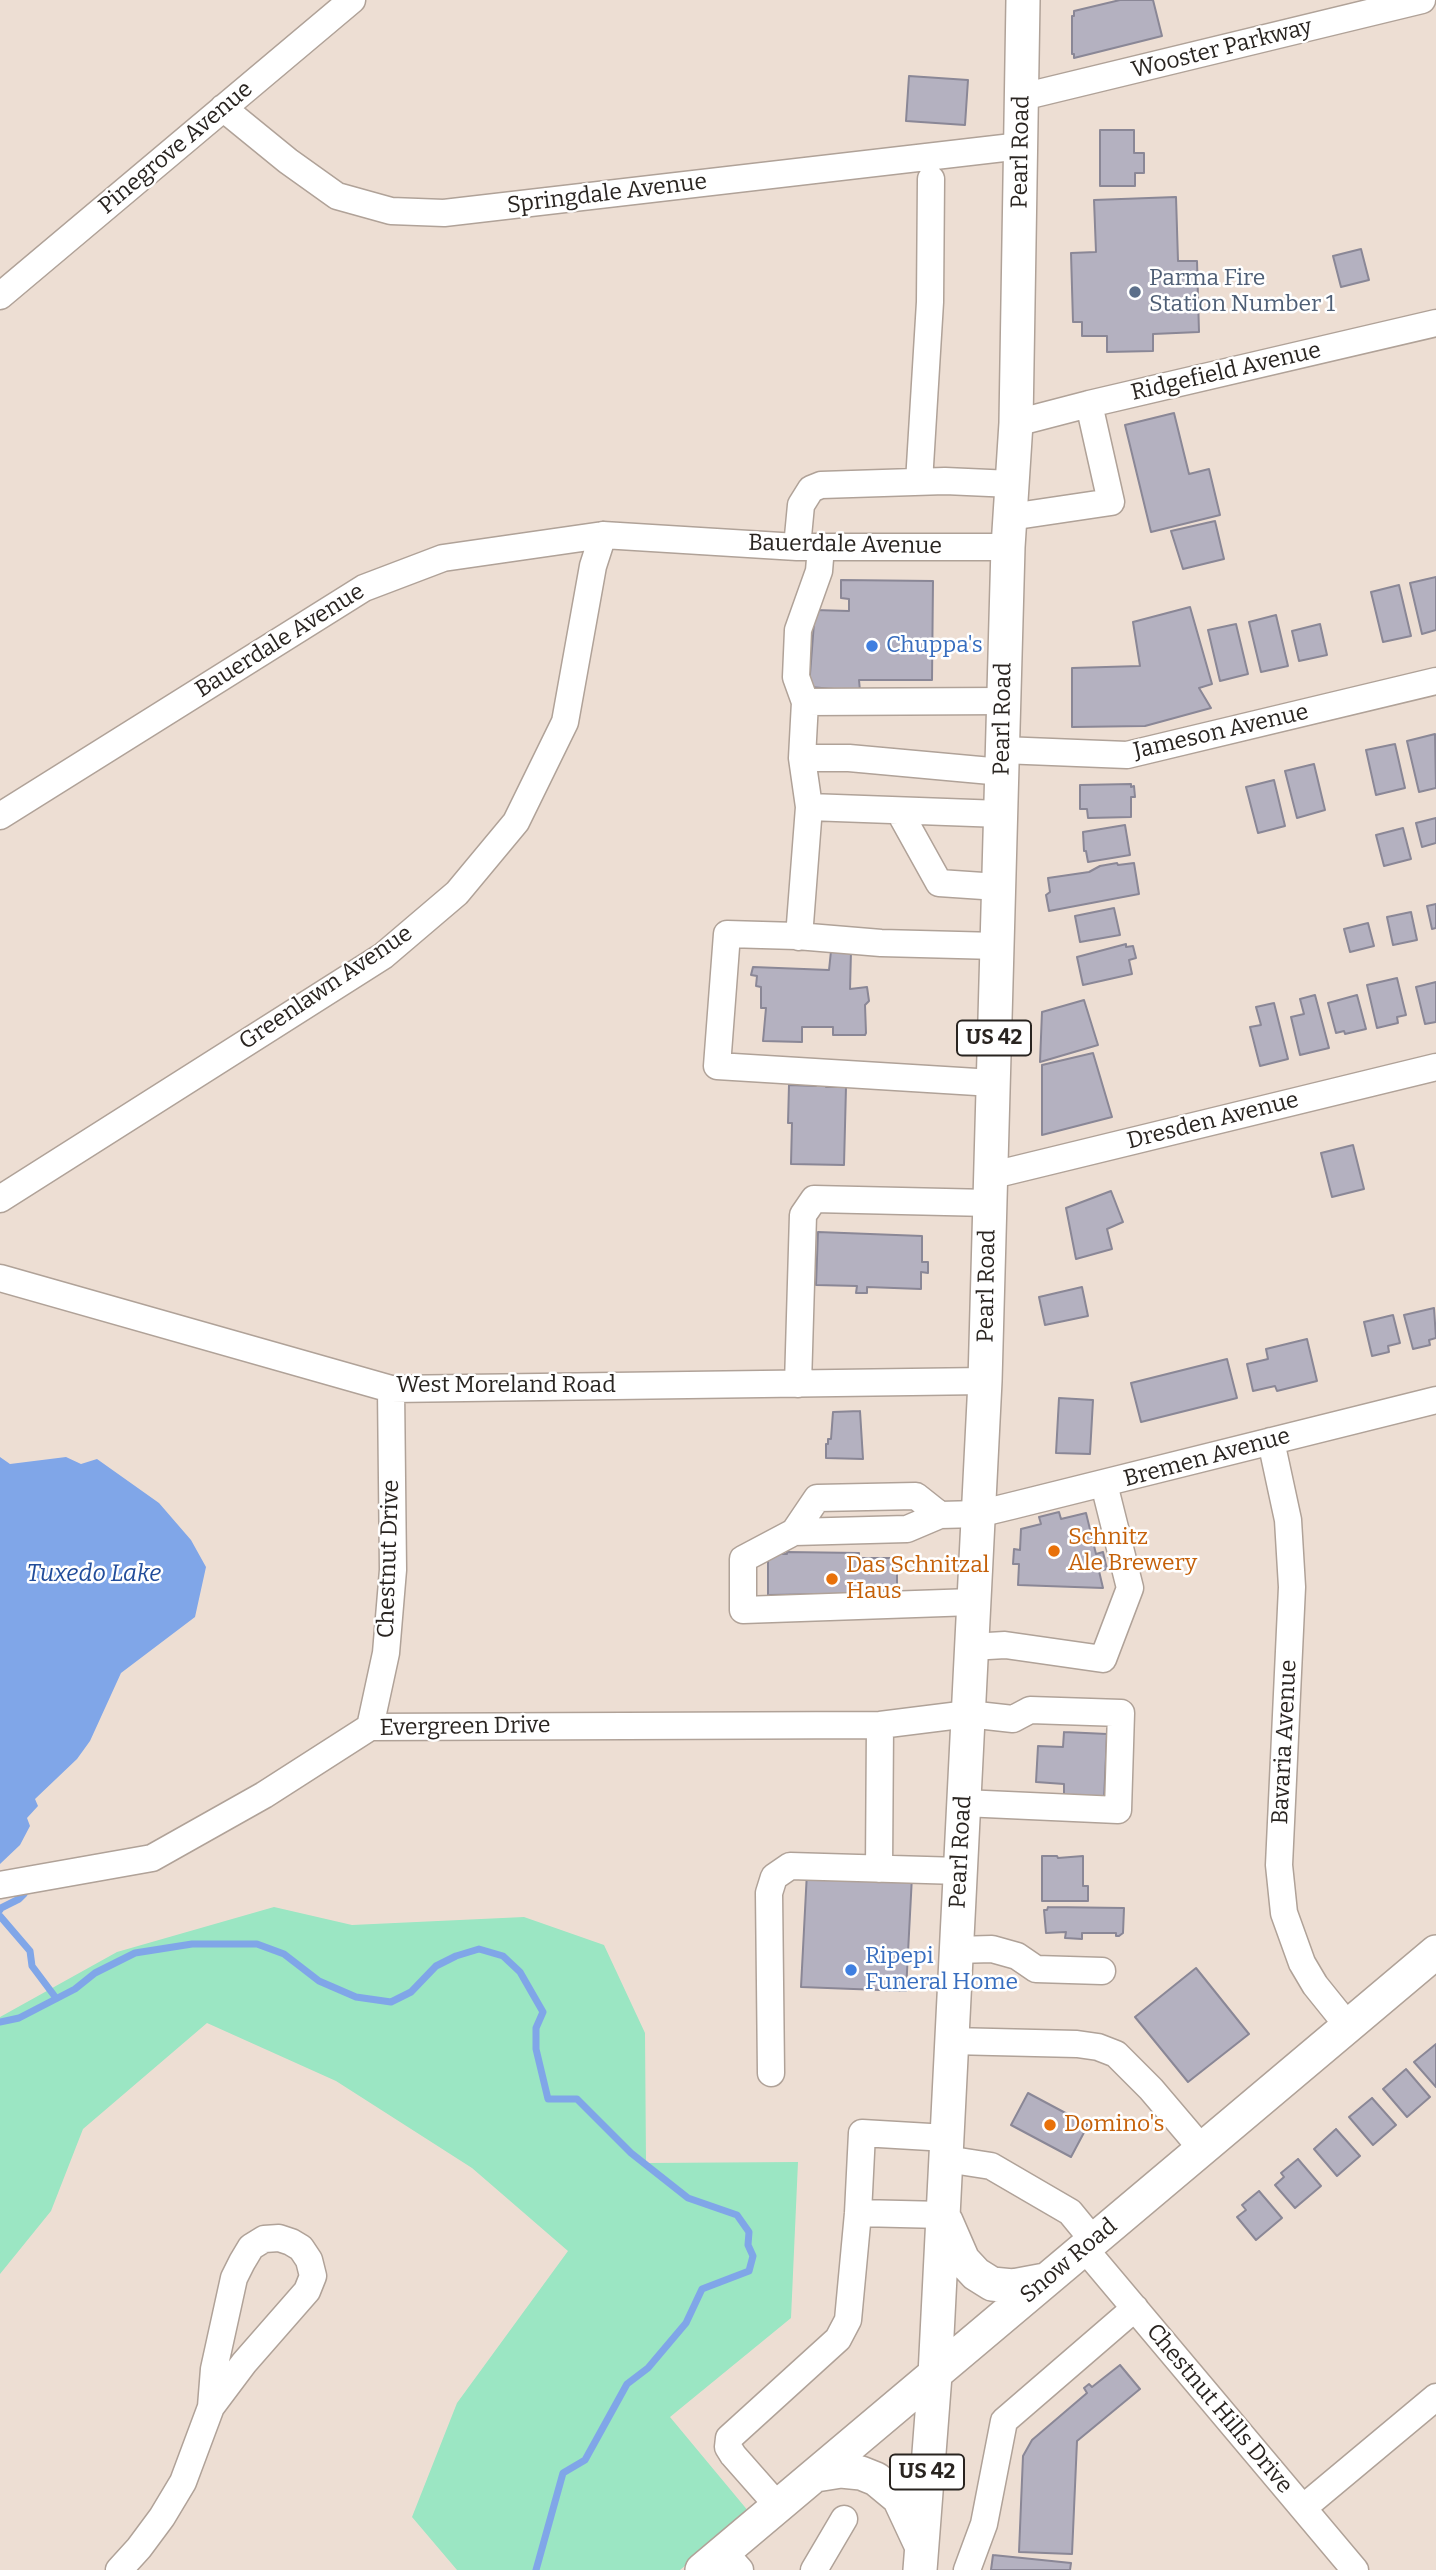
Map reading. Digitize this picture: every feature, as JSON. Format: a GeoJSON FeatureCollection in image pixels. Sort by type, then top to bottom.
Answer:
{"type":"FeatureCollection","features":[{"type":"Feature","properties":{"kind":"main road","name":"Pearl Road"},"geometry":{"type":"LineString","coordinates":[[921,2558],[935,2375],[985,1381],[1009,532],[1016,423],[1023,0]]}},
{"type":"Feature","properties":{"kind":"main road","name":"Snow Road"},"geometry":{"type":"LineString","coordinates":[[722,2564],[778,2507],[1436,1952]]}},
{"type":"Feature","properties":{"kind":"main road"},"geometry":{"type":"LineString","coordinates":[[943,2215],[963,2260],[976,2274],[992,2284],[1013,2286],[1045,2280]]}},
{"type":"Feature","properties":{"kind":"main road"},"geometry":{"type":"LineString","coordinates":[[816,2476],[841,2471],[861,2473],[876,2479],[899,2498],[907,2512],[921,2558]]}},
{"type":"Feature","properties":{"kind":"street","name":"Pinegrove Avenue"},"geometry":{"type":"LineString","coordinates":[[0,296],[352,0]]}},
{"type":"Feature","properties":{"kind":"street","name":"Wooster Parkway"},"geometry":{"type":"LineString","coordinates":[[1022,97],[1422,0]]}},
{"type":"Feature","properties":{"kind":"street","name":"Springdale Avenue"},"geometry":{"type":"LineString","coordinates":[[223,108],[288,161],[337,195],[391,211],[444,213],[1021,146]]}},
{"type":"Feature","properties":{"kind":"street"},"geometry":{"type":"LineString","coordinates":[[919,482],[930,302],[931,179]]}},
{"type":"Feature","properties":{"kind":"street","name":"Ridgefield Avenue"},"geometry":{"type":"LineString","coordinates":[[1016,423],[1436,323]]}},
{"type":"Feature","properties":{"kind":"street","name":"Bauerdale Avenue"},"geometry":{"type":"LineString","coordinates":[[0,816],[364,587],[443,558],[603,535],[809,547],[1009,532],[1111,502],[1089,404]]}},
{"type":"Feature","properties":{"kind":"street"},"geometry":{"type":"LineString","coordinates":[[799,937],[809,807],[802,758],[805,702],[796,677],[798,630],[818,571],[809,547],[801,505],[811,489],[821,485],[919,482],[1012,485]]}},
{"type":"Feature","properties":{"kind":"street","name":"Greenlawn Avenue"},"geometry":{"type":"LineString","coordinates":[[0,1199],[383,956],[457,893],[516,822],[565,722],[593,566],[603,535]]}},
{"type":"Feature","properties":{"kind":"street","name":"Jameson Avenue"},"geometry":{"type":"LineString","coordinates":[[802,758],[1002,761],[1127,755],[1436,681]]}},
{"type":"Feature","properties":{"kind":"street"},"geometry":{"type":"LineString","coordinates":[[805,702],[1004,701]]}},
{"type":"Feature","properties":{"kind":"street"},"geometry":{"type":"LineString","coordinates":[[809,807],[1001,814]]}},
{"type":"Feature","properties":{"kind":"street"},"geometry":{"type":"LineString","coordinates":[[899,811],[939,883],[998,887]]}},
{"type":"Feature","properties":{"kind":"street"},"geometry":{"type":"LineString","coordinates":[[993,1083],[717,1066],[727,934],[881,943],[997,946]]}},
{"type":"Feature","properties":{"kind":"street","name":"Dresden Avenue"},"geometry":{"type":"LineString","coordinates":[[798,1384],[803,1215],[814,1199],[989,1189],[1436,1067]]}},
{"type":"Feature","properties":{"kind":"street","name":"West Moreland Road"},"geometry":{"type":"LineString","coordinates":[[0,1278],[391,1389],[985,1381]]}},
{"type":"Feature","properties":{"kind":"street","name":"Chestnut Drive"},"geometry":{"type":"LineString","coordinates":[[370,1727],[386,1653],[393,1570],[391,1389]]}},
{"type":"Feature","properties":{"kind":"street","name":"Bremen Avenue"},"geometry":{"type":"LineString","coordinates":[[973,1602],[743,1610],[743,1559],[794,1532],[907,1529],[940,1515],[978,1514],[1436,1400]]}},
{"type":"Feature","properties":{"kind":"street","name":"Bavaria Avenue"},"geometry":{"type":"LineString","coordinates":[[1271,1441],[1288,1520],[1292,1587],[1279,1866],[1282,1903],[1302,1963],[1315,1985],[1348,2026]]}},
{"type":"Feature","properties":{"kind":"street"},"geometry":{"type":"LineString","coordinates":[[971,1647],[1005,1645],[1103,1659],[1130,1588],[1104,1484]]}},
{"type":"Feature","properties":{"kind":"street","name":"Evergreen Drive"},"geometry":{"type":"LineString","coordinates":[[0,1885],[152,1858],[264,1794],[370,1727],[880,1725],[968,1714],[1013,1719],[1030,1710],[1121,1713],[1118,1810],[963,1803]]}},
{"type":"Feature","properties":{"kind":"street"},"geometry":{"type":"LineString","coordinates":[[879,1869],[880,1725]]}},
{"type":"Feature","properties":{"kind":"street"},"geometry":{"type":"LineString","coordinates":[[771,2073],[769,1893],[774,1877],[790,1866],[960,1871]]}},
{"type":"Feature","properties":{"kind":"street"},"geometry":{"type":"LineString","coordinates":[[956,1950],[992,1949],[1017,1956],[1037,1969],[1102,1971]]}},
{"type":"Feature","properties":{"kind":"street"},"geometry":{"type":"LineString","coordinates":[[951,2041],[1077,2044],[1098,2047],[1116,2054],[1151,2089],[1202,2148]]}},
{"type":"Feature","properties":{"kind":"street","name":"Chestnut Hills Drive"},"geometry":{"type":"LineString","coordinates":[[858,2213],[862,2133],[946,2148],[991,2166],[1070,2212],[1088,2244],[1135,2308],[1355,2570]]}},
{"type":"Feature","properties":{"kind":"street"},"geometry":{"type":"LineString","coordinates":[[778,2507],[733,2455],[728,2446],[729,2438],[838,2339],[848,2320],[858,2213],[943,2215]]}},
{"type":"Feature","properties":{"kind":"street"},"geometry":{"type":"LineString","coordinates":[[118,2570],[147,2538],[183,2482],[211,2407],[214,2369],[234,2278],[242,2262],[251,2247],[264,2239],[279,2238],[291,2242],[301,2249],[309,2260],[313,2276],[307,2291],[244,2363],[211,2407]]}},
{"type":"Feature","properties":{"kind":"street"},"geometry":{"type":"LineString","coordinates":[[967,2570],[984,2524],[1004,2421],[1135,2308]]}},
{"type":"Feature","properties":{"kind":"street"},"geometry":{"type":"LineString","coordinates":[[1303,2508],[1436,2397]]}},
{"type":"Feature","properties":{"kind":"street"},"geometry":{"type":"LineString","coordinates":[[814,2570],[844,2519]]}},
{"type":"Feature","properties":{"kind":"green space"},"geometry":{"type":"Polygon","coordinates":[[[274,1907],[352,1925],[524,1917],[604,1945],[645,2033],[646,2163],[798,2162],[791,2318],[670,2417],[749,2512],[680,2570],[457,2570],[412,2517],[457,2403],[568,2251],[472,2168],[336,2081],[207,2023],[83,2129],[51,2211],[0,2274],[0,2017],[117,1952],[274,1907]]]}},
{"type":"Feature","properties":{"kind":"water","name":"Tuxedo Lake"},"geometry":{"type":"Polygon","coordinates":[[[0,1457],[10,1464],[66,1457],[81,1464],[97,1459],[159,1503],[191,1540],[206,1567],[195,1617],[121,1673],[90,1741],[77,1759],[35,1799],[38,1806],[27,1818],[30,1826],[20,1845],[0,1864],[0,1457]]]}},
{"type":"Feature","properties":{"kind":"building"},"geometry":{"type":"Polygon","coordinates":[[[1120,0],[1153,0],[1162,36],[1074,58],[1074,11],[1120,0]]]}},
{"type":"Feature","properties":{"kind":"building"},"geometry":{"type":"Polygon","coordinates":[[[909,76],[968,80],[965,125],[906,121],[909,76]]]}},
{"type":"Feature","properties":{"kind":"building"},"geometry":{"type":"Polygon","coordinates":[[[1100,130],[1134,130],[1134,153],[1144,153],[1144,173],[1135,173],[1135,186],[1100,186],[1100,130]]]}},
{"type":"Feature","properties":{"kind":"building","name":"Parma Fire Station Number 1"},"geometry":{"type":"Polygon","coordinates":[[[1176,197],[1178,261],[1197,261],[1199,332],[1153,334],[1153,351],[1107,352],[1107,336],[1082,336],[1082,322],[1073,322],[1071,253],[1096,252],[1094,200],[1176,197]]]}},
{"type":"Feature","properties":{"kind":"building"},"geometry":{"type":"Polygon","coordinates":[[[1361,249],[1369,280],[1341,287],[1333,256],[1361,249]]]}},
{"type":"Feature","properties":{"kind":"building"},"geometry":{"type":"Polygon","coordinates":[[[1174,413],[1189,474],[1209,469],[1220,515],[1151,532],[1125,425],[1174,413]]]}},
{"type":"Feature","properties":{"kind":"building"},"geometry":{"type":"Polygon","coordinates":[[[1215,521],[1224,559],[1183,569],[1171,531],[1215,521]]]}},
{"type":"Feature","properties":{"kind":"building"},"geometry":{"type":"Polygon","coordinates":[[[1436,577],[1436,630],[1422,634],[1410,583],[1436,577]]]}},
{"type":"Feature","properties":{"kind":"building","name":"Chuppa's"},"geometry":{"type":"Polygon","coordinates":[[[841,580],[933,581],[932,680],[859,680],[860,691],[809,687],[815,610],[849,611],[849,599],[841,598],[841,580]]]}},
{"type":"Feature","properties":{"kind":"building"},"geometry":{"type":"Polygon","coordinates":[[[1399,585],[1411,636],[1383,642],[1371,592],[1399,585]]]}},
{"type":"Feature","properties":{"kind":"building"},"geometry":{"type":"Polygon","coordinates":[[[1190,607],[1212,684],[1199,688],[1211,708],[1145,726],[1072,727],[1072,668],[1140,666],[1133,622],[1190,607]]]}},
{"type":"Feature","properties":{"kind":"building"},"geometry":{"type":"Polygon","coordinates":[[[1276,615],[1288,666],[1261,672],[1249,622],[1276,615]]]}},
{"type":"Feature","properties":{"kind":"building"},"geometry":{"type":"Polygon","coordinates":[[[1236,624],[1248,674],[1220,681],[1208,630],[1236,624]]]}},
{"type":"Feature","properties":{"kind":"building"},"geometry":{"type":"Polygon","coordinates":[[[1320,624],[1327,655],[1299,661],[1292,631],[1320,624]]]}},
{"type":"Feature","properties":{"kind":"building"},"geometry":{"type":"Polygon","coordinates":[[[1435,734],[1436,788],[1419,792],[1407,741],[1435,734]]]}},
{"type":"Feature","properties":{"kind":"building"},"geometry":{"type":"Polygon","coordinates":[[[1395,744],[1405,788],[1376,795],[1366,750],[1395,744]]]}},
{"type":"Feature","properties":{"kind":"building"},"geometry":{"type":"Polygon","coordinates":[[[1314,764],[1325,810],[1297,818],[1285,771],[1314,764]]]}},
{"type":"Feature","properties":{"kind":"building"},"geometry":{"type":"Polygon","coordinates":[[[1274,780],[1285,826],[1258,833],[1246,787],[1274,780]]]}},
{"type":"Feature","properties":{"kind":"building"},"geometry":{"type":"Polygon","coordinates":[[[1131,784],[1131,787],[1134,786],[1135,797],[1131,797],[1131,817],[1088,818],[1087,809],[1080,809],[1080,785],[1131,784]]]}},
{"type":"Feature","properties":{"kind":"building"},"geometry":{"type":"Polygon","coordinates":[[[1436,818],[1436,843],[1422,847],[1416,823],[1436,818]]]}},
{"type":"Feature","properties":{"kind":"building"},"geometry":{"type":"Polygon","coordinates":[[[1125,825],[1130,855],[1088,862],[1084,851],[1083,832],[1125,825]]]}},
{"type":"Feature","properties":{"kind":"building"},"geometry":{"type":"Polygon","coordinates":[[[1403,828],[1411,859],[1384,866],[1376,835],[1403,828]]]}},
{"type":"Feature","properties":{"kind":"building"},"geometry":{"type":"Polygon","coordinates":[[[1134,863],[1139,894],[1049,911],[1046,895],[1050,892],[1048,878],[1089,872],[1100,866],[1134,863]]]}},
{"type":"Feature","properties":{"kind":"building"},"geometry":{"type":"Polygon","coordinates":[[[1436,904],[1436,928],[1432,929],[1427,906],[1436,904]]]}},
{"type":"Feature","properties":{"kind":"building"},"geometry":{"type":"Polygon","coordinates":[[[1114,908],[1120,935],[1080,942],[1075,916],[1114,908]]]}},
{"type":"Feature","properties":{"kind":"building"},"geometry":{"type":"Polygon","coordinates":[[[1411,912],[1417,940],[1393,945],[1387,917],[1411,912]]]}},
{"type":"Feature","properties":{"kind":"building"},"geometry":{"type":"Polygon","coordinates":[[[1368,923],[1374,946],[1350,952],[1344,929],[1368,923]]]}},
{"type":"Feature","properties":{"kind":"building"},"geometry":{"type":"Polygon","coordinates":[[[1126,944],[1126,947],[1133,946],[1136,958],[1129,960],[1132,974],[1083,985],[1077,957],[1126,944]]]}},
{"type":"Feature","properties":{"kind":"building"},"geometry":{"type":"Polygon","coordinates":[[[831,951],[851,951],[850,989],[867,987],[869,1001],[865,1005],[865,1035],[833,1035],[833,1027],[802,1027],[802,1042],[763,1041],[766,1008],[761,1008],[761,987],[756,986],[757,976],[751,975],[753,967],[829,970],[831,951]]]}},
{"type":"Feature","properties":{"kind":"building"},"geometry":{"type":"Polygon","coordinates":[[[1397,978],[1406,1015],[1397,1017],[1398,1023],[1377,1028],[1367,985],[1397,978]]]}},
{"type":"Feature","properties":{"kind":"building"},"geometry":{"type":"Polygon","coordinates":[[[1436,982],[1436,1022],[1425,1024],[1416,987],[1436,982]]]}},
{"type":"Feature","properties":{"kind":"building"},"geometry":{"type":"Polygon","coordinates":[[[1315,995],[1329,1048],[1300,1055],[1291,1017],[1304,1014],[1300,999],[1315,995]]]}},
{"type":"Feature","properties":{"kind":"building"},"geometry":{"type":"Polygon","coordinates":[[[1357,995],[1366,1029],[1345,1034],[1344,1031],[1336,1033],[1328,1003],[1357,995]]]}},
{"type":"Feature","properties":{"kind":"building"},"geometry":{"type":"Polygon","coordinates":[[[1084,1000],[1098,1045],[1040,1062],[1042,1012],[1084,1000]]]}},
{"type":"Feature","properties":{"kind":"building"},"geometry":{"type":"Polygon","coordinates":[[[1274,1003],[1288,1059],[1260,1066],[1250,1027],[1261,1025],[1256,1007],[1274,1003]]]}},
{"type":"Feature","properties":{"kind":"building"},"geometry":{"type":"Polygon","coordinates":[[[1093,1053],[1112,1117],[1042,1135],[1042,1065],[1093,1053]]]}},
{"type":"Feature","properties":{"kind":"building"},"geometry":{"type":"Polygon","coordinates":[[[816,1081],[826,1081],[826,1087],[846,1087],[844,1165],[791,1164],[789,1085],[816,1086],[816,1081]]]}},
{"type":"Feature","properties":{"kind":"building"},"geometry":{"type":"Polygon","coordinates":[[[1353,1145],[1364,1189],[1332,1197],[1321,1153],[1353,1145]]]}},
{"type":"Feature","properties":{"kind":"building"},"geometry":{"type":"Polygon","coordinates":[[[1111,1191],[1123,1222],[1107,1229],[1112,1249],[1076,1259],[1066,1208],[1111,1191]]]}},
{"type":"Feature","properties":{"kind":"building"},"geometry":{"type":"Polygon","coordinates":[[[818,1232],[922,1236],[922,1262],[928,1262],[928,1273],[921,1272],[921,1289],[867,1287],[867,1293],[856,1293],[857,1286],[816,1285],[818,1232]]]}},
{"type":"Feature","properties":{"kind":"building"},"geometry":{"type":"Polygon","coordinates":[[[1082,1287],[1088,1316],[1045,1325],[1039,1297],[1082,1287]]]}},
{"type":"Feature","properties":{"kind":"building"},"geometry":{"type":"Polygon","coordinates":[[[1434,1308],[1436,1338],[1429,1340],[1430,1345],[1413,1349],[1404,1315],[1434,1308]]]}},
{"type":"Feature","properties":{"kind":"building"},"geometry":{"type":"Polygon","coordinates":[[[1393,1315],[1400,1343],[1388,1346],[1389,1352],[1372,1356],[1364,1322],[1393,1315]]]}},
{"type":"Feature","properties":{"kind":"building"},"geometry":{"type":"Polygon","coordinates":[[[1307,1339],[1317,1381],[1277,1391],[1275,1386],[1253,1391],[1247,1364],[1268,1359],[1266,1349],[1307,1339]]]}},
{"type":"Feature","properties":{"kind":"building"},"geometry":{"type":"Polygon","coordinates":[[[1227,1359],[1237,1398],[1141,1422],[1131,1383],[1227,1359]]]}},
{"type":"Feature","properties":{"kind":"building"},"geometry":{"type":"Polygon","coordinates":[[[1059,1398],[1093,1400],[1090,1454],[1056,1453],[1059,1398]]]}},
{"type":"Feature","properties":{"kind":"building"},"geometry":{"type":"Polygon","coordinates":[[[860,1411],[863,1459],[826,1458],[826,1444],[828,1439],[831,1439],[833,1412],[860,1411]]]}},
{"type":"Feature","properties":{"kind":"building","name":"Schnitz Ale Brewery"},"geometry":{"type":"Polygon","coordinates":[[[1059,1512],[1061,1519],[1086,1513],[1096,1554],[1103,1552],[1107,1569],[1099,1571],[1103,1588],[1018,1585],[1019,1564],[1013,1564],[1014,1549],[1020,1550],[1021,1529],[1041,1524],[1039,1517],[1059,1512]]]}},
{"type":"Feature","properties":{"kind":"building","name":"Das Schnitzal Haus"},"geometry":{"type":"Polygon","coordinates":[[[859,1553],[859,1558],[894,1558],[894,1565],[897,1565],[897,1593],[768,1595],[768,1554],[859,1553]]]}},
{"type":"Feature","properties":{"kind":"building"},"geometry":{"type":"Polygon","coordinates":[[[1064,1732],[1107,1734],[1104,1800],[1064,1799],[1064,1784],[1036,1782],[1038,1746],[1063,1747],[1064,1732]]]}},
{"type":"Feature","properties":{"kind":"building"},"geometry":{"type":"Polygon","coordinates":[[[1042,1856],[1083,1856],[1083,1886],[1088,1886],[1088,1901],[1042,1901],[1042,1856]]]}},
{"type":"Feature","properties":{"kind":"building"},"geometry":{"type":"Polygon","coordinates":[[[807,1872],[912,1876],[906,1991],[801,1987],[807,1872]]]}},
{"type":"Feature","properties":{"kind":"building"},"geometry":{"type":"Polygon","coordinates":[[[1048,1907],[1124,1908],[1123,1933],[1116,1936],[1116,1933],[1082,1933],[1082,1939],[1065,1938],[1066,1932],[1046,1933],[1044,1910],[1048,1907]]]}},
{"type":"Feature","properties":{"kind":"building"},"geometry":{"type":"Polygon","coordinates":[[[1196,1968],[1249,2034],[1188,2082],[1135,2017],[1196,1968]]]}},
{"type":"Feature","properties":{"kind":"building"},"geometry":{"type":"Polygon","coordinates":[[[1436,2044],[1436,2087],[1414,2062],[1436,2044]]]}},
{"type":"Feature","properties":{"kind":"building"},"geometry":{"type":"Polygon","coordinates":[[[1406,2069],[1430,2097],[1407,2117],[1383,2089],[1406,2069]]]}},
{"type":"Feature","properties":{"kind":"building","name":"Domino's"},"geometry":{"type":"Polygon","coordinates":[[[1028,2093],[1088,2125],[1071,2157],[1011,2125],[1028,2093]]]}},
{"type":"Feature","properties":{"kind":"building"},"geometry":{"type":"Polygon","coordinates":[[[1372,2098],[1396,2125],[1373,2145],[1349,2117],[1372,2098]]]}},
{"type":"Feature","properties":{"kind":"building"},"geometry":{"type":"Polygon","coordinates":[[[1336,2129],[1360,2156],[1337,2176],[1314,2149],[1336,2129]]]}},
{"type":"Feature","properties":{"kind":"building"},"geometry":{"type":"Polygon","coordinates":[[[1298,2159],[1321,2186],[1295,2208],[1275,2185],[1284,2177],[1281,2173],[1298,2159]]]}},
{"type":"Feature","properties":{"kind":"building"},"geometry":{"type":"Polygon","coordinates":[[[1259,2191],[1282,2218],[1256,2240],[1237,2217],[1246,2210],[1242,2205],[1259,2191]]]}},
{"type":"Feature","properties":{"kind":"building"},"geometry":{"type":"Polygon","coordinates":[[[1120,2365],[1140,2389],[1077,2441],[1072,2554],[1019,2552],[1023,2456],[1032,2440],[1087,2393],[1084,2388],[1089,2384],[1092,2387],[1120,2365]]]}},
{"type":"Feature","properties":{"kind":"building"},"geometry":{"type":"Polygon","coordinates":[[[993,2555],[1071,2563],[1070,2570],[991,2570],[993,2555]]]}},
{"type":"Feature","properties":{"kind":"waterway"},"geometry":{"type":"LineString","coordinates":[[0,1910],[24,1894]]}},
{"type":"Feature","properties":{"kind":"waterway"},"geometry":{"type":"LineString","coordinates":[[0,1916],[30,1951],[32,1966],[56,1998]]}},
{"type":"Feature","properties":{"kind":"waterway"},"geometry":{"type":"LineString","coordinates":[[0,2022],[19,2018],[75,1989],[95,1973],[135,1953],[192,1944],[257,1944],[284,1954],[319,1981],[356,1997],[391,2002],[411,1992],[436,1966],[479,1949],[503,1956],[520,1972],[543,2012],[536,2028],[536,2049],[548,2099],[577,2099],[631,2153],[688,2198],[737,2215],[749,2232],[748,2245],[753,2256],[749,2271],[702,2289],[686,2323],[648,2368],[627,2384],[585,2460],[563,2473],[536,2570]]}},
{"type":"Feature","properties":{"kind":"place","name":"Parma Fire Station Number 1"},"geometry":{"type":"Point","coordinates":[1135,292]}},
{"type":"Feature","properties":{"kind":"place","name":"Chuppa's"},"geometry":{"type":"Point","coordinates":[872,646]}},
{"type":"Feature","properties":{"kind":"place","name":"Schnitz Ale Brewery"},"geometry":{"type":"Point","coordinates":[1054,1551]}},
{"type":"Feature","properties":{"kind":"place","name":"Das Schnitzal Haus"},"geometry":{"type":"Point","coordinates":[832,1579]}},
{"type":"Feature","properties":{"kind":"place","name":"Ripepi Funeral Home"},"geometry":{"type":"Point","coordinates":[851,1970]}},
{"type":"Feature","properties":{"kind":"place","name":"Domino's"},"geometry":{"type":"Point","coordinates":[1050,2125]}}]}
